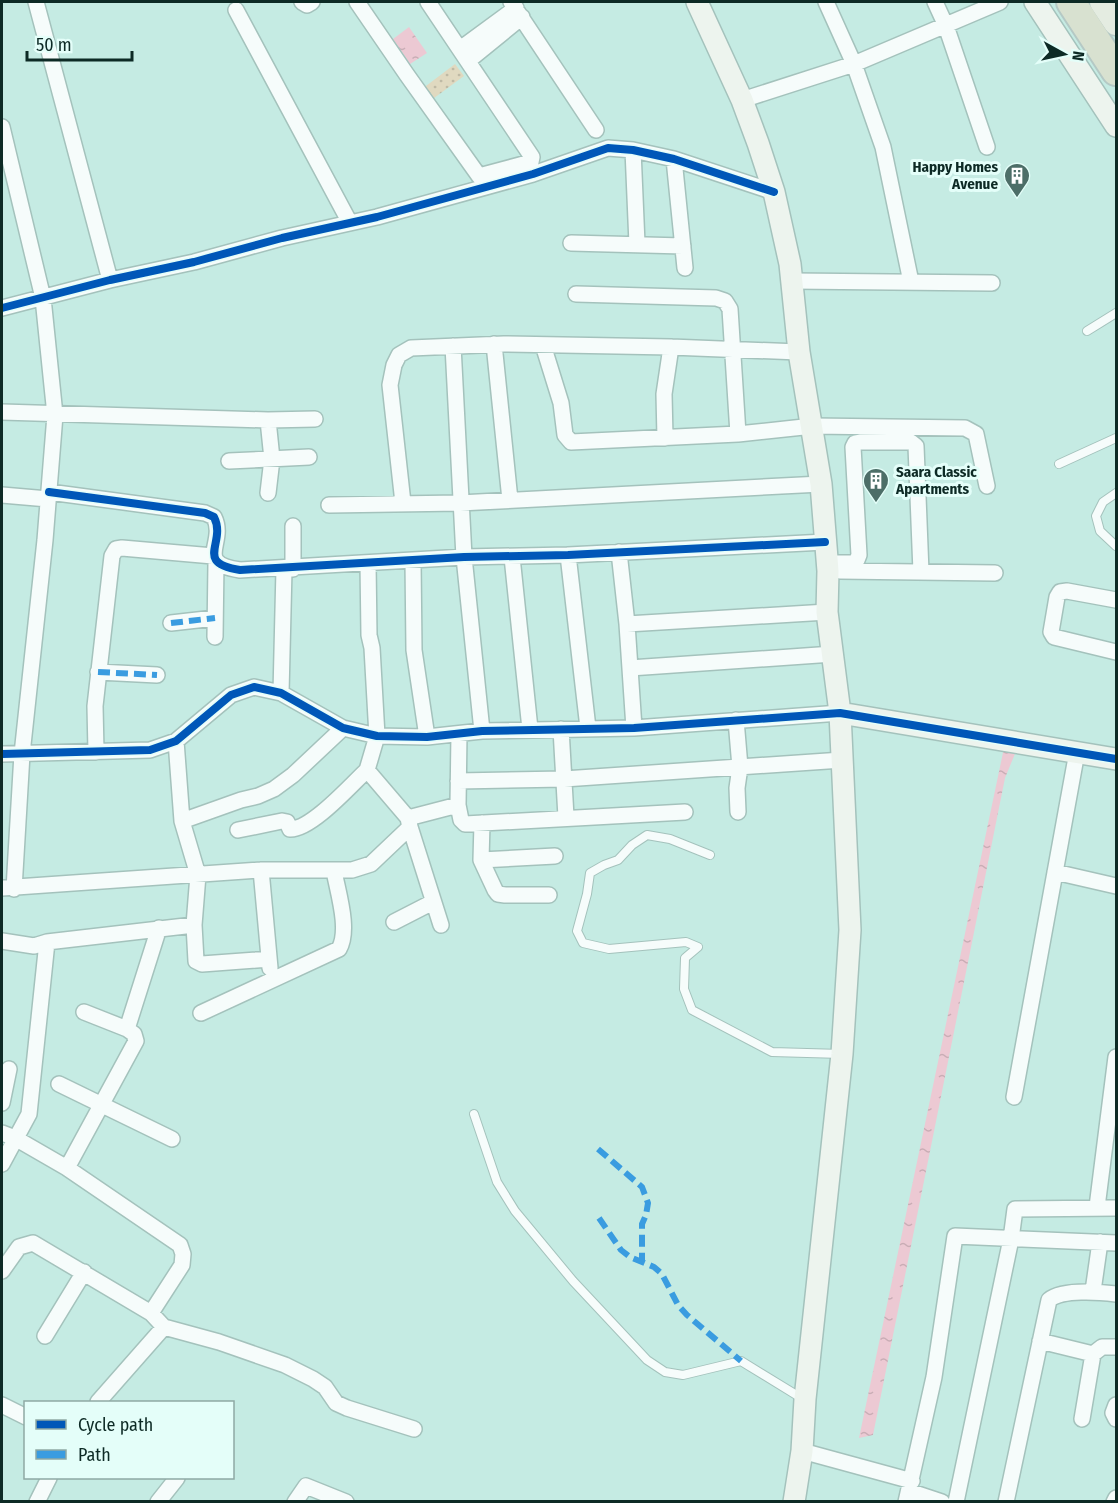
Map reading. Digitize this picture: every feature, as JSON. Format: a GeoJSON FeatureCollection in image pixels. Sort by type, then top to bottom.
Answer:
{"type":"FeatureCollection","features":[{"type":"Feature","properties":{"kind":"highway"},"geometry":{"type":"LineString","coordinates":[[1069,2],[1116,71]]}},
{"type":"Feature","properties":{"kind":"highway"},"geometry":{"type":"LineString","coordinates":[[1094,2],[1116,36]]}},
{"type":"Feature","properties":{"kind":"main road"},"geometry":{"type":"LineString","coordinates":[[697,2],[742,100],[774,192],[790,264],[799,352],[821,484],[827,567],[827,612],[840,713],[850,930],[842,1054],[805,1399],[802,1451],[794,1502]]}},
{"type":"Feature","properties":{"kind":"main road"},"geometry":{"type":"LineString","coordinates":[[1035,2],[1116,124]]}},
{"type":"Feature","properties":{"kind":"main road"},"geometry":{"type":"LineString","coordinates":[[1069,2],[1116,78]]}},
{"type":"Feature","properties":{"kind":"main road"},"geometry":{"type":"LineString","coordinates":[[1103,2],[1116,23]]}},
{"type":"Feature","properties":{"kind":"main road"},"geometry":{"type":"LineString","coordinates":[[840,713],[1116,759]]}},
{"type":"Feature","properties":{"kind":"street"},"geometry":{"type":"LineString","coordinates":[[36,2],[110,279]]}},
{"type":"Feature","properties":{"kind":"street"},"geometry":{"type":"LineString","coordinates":[[302,2],[307,5],[312,2]]}},
{"type":"Feature","properties":{"kind":"street"},"geometry":{"type":"LineString","coordinates":[[357,2],[479,176],[531,162],[532,157],[428,2]]}},
{"type":"Feature","properties":{"kind":"street"},"geometry":{"type":"LineString","coordinates":[[826,2],[854,64],[883,147],[911,282]]}},
{"type":"Feature","properties":{"kind":"street"},"geometry":{"type":"LineString","coordinates":[[935,2],[946,26],[987,147]]}},
{"type":"Feature","properties":{"kind":"street"},"geometry":{"type":"LineString","coordinates":[[742,100],[854,64],[1000,2]]}},
{"type":"Feature","properties":{"kind":"street"},"geometry":{"type":"LineString","coordinates":[[464,55],[517,9],[596,130]]}},
{"type":"Feature","properties":{"kind":"street"},"geometry":{"type":"LineString","coordinates":[[236,10],[350,223]]}},
{"type":"Feature","properties":{"kind":"street"},"geometry":{"type":"LineString","coordinates":[[2,127],[43,298],[55,415],[45,540],[8,888],[261,870],[352,870],[372,864],[409,823],[458,805]]}},
{"type":"Feature","properties":{"kind":"street"},"geometry":{"type":"LineString","coordinates":[[2,308],[110,279],[194,262],[350,223],[533,174],[608,148],[633,150],[674,159],[774,192]]}},
{"type":"Feature","properties":{"kind":"street"},"geometry":{"type":"LineString","coordinates":[[633,150],[637,244]]}},
{"type":"Feature","properties":{"kind":"street"},"geometry":{"type":"LineString","coordinates":[[674,159],[685,268]]}},
{"type":"Feature","properties":{"kind":"street"},"geometry":{"type":"LineString","coordinates":[[571,243],[683,246]]}},
{"type":"Feature","properties":{"kind":"street"},"geometry":{"type":"LineString","coordinates":[[792,281],[992,283]]}},
{"type":"Feature","properties":{"kind":"street"},"geometry":{"type":"LineString","coordinates":[[576,294],[716,298],[725,301],[730,309],[738,434]]}},
{"type":"Feature","properties":{"kind":"street"},"geometry":{"type":"LineString","coordinates":[[403,503],[390,385],[394,365],[399,355],[411,348],[494,344],[799,352]]}},
{"type":"Feature","properties":{"kind":"street"},"geometry":{"type":"LineString","coordinates":[[494,344],[510,500]]}},
{"type":"Feature","properties":{"kind":"street"},"geometry":{"type":"LineString","coordinates":[[543,345],[561,403],[565,435],[571,442],[738,434],[813,426],[971,430],[976,434],[987,486]]}},
{"type":"Feature","properties":{"kind":"street"},"geometry":{"type":"LineString","coordinates":[[453,346],[464,557],[483,731]]}},
{"type":"Feature","properties":{"kind":"street"},"geometry":{"type":"LineString","coordinates":[[665,438],[664,394],[670,347]]}},
{"type":"Feature","properties":{"kind":"street"},"geometry":{"type":"LineString","coordinates":[[2,412],[268,420],[315,419]]}},
{"type":"Feature","properties":{"kind":"street"},"geometry":{"type":"LineString","coordinates":[[268,420],[272,459],[268,493]]}},
{"type":"Feature","properties":{"kind":"street"},"geometry":{"type":"LineString","coordinates":[[827,567],[853,563],[859,555],[853,447],[855,443],[911,442],[916,446],[921,572]]}},
{"type":"Feature","properties":{"kind":"street"},"geometry":{"type":"LineString","coordinates":[[229,460],[309,457]]}},
{"type":"Feature","properties":{"kind":"street"},"geometry":{"type":"LineString","coordinates":[[328,505],[460,503],[821,484]]}},
{"type":"Feature","properties":{"kind":"street"},"geometry":{"type":"LineString","coordinates":[[2,495],[48,495],[205,513],[214,517],[217,523],[214,559],[215,637]]}},
{"type":"Feature","properties":{"kind":"street"},"geometry":{"type":"LineString","coordinates":[[280,693],[293,526]]}},
{"type":"Feature","properties":{"kind":"street"},"geometry":{"type":"LineString","coordinates":[[96,752],[95,706],[98,672],[112,556],[116,549],[214,559],[226,568],[240,570],[289,569],[464,557],[568,555],[825,542]]}},
{"type":"Feature","properties":{"kind":"street"},"geometry":{"type":"LineString","coordinates":[[619,552],[627,624],[634,728]]}},
{"type":"Feature","properties":{"kind":"street"},"geometry":{"type":"LineString","coordinates":[[568,555],[588,728]]}},
{"type":"Feature","properties":{"kind":"street"},"geometry":{"type":"LineString","coordinates":[[512,557],[530,729]]}},
{"type":"Feature","properties":{"kind":"street"},"geometry":{"type":"LineString","coordinates":[[413,561],[414,650],[427,737]]}},
{"type":"Feature","properties":{"kind":"street"},"geometry":{"type":"LineString","coordinates":[[238,830],[282,821],[287,822],[290,829],[295,829],[320,815],[367,770],[377,736],[372,648],[369,635],[368,563]]}},
{"type":"Feature","properties":{"kind":"street"},"geometry":{"type":"LineString","coordinates":[[827,567],[995,573]]}},
{"type":"Feature","properties":{"kind":"street"},"geometry":{"type":"LineString","coordinates":[[1116,600],[1067,591],[1060,592],[1057,597],[1051,632],[1054,637],[1116,652]]}},
{"type":"Feature","properties":{"kind":"street"},"geometry":{"type":"LineString","coordinates":[[627,624],[827,612]]}},
{"type":"Feature","properties":{"kind":"street"},"geometry":{"type":"LineString","coordinates":[[171,623],[215,618]]}},
{"type":"Feature","properties":{"kind":"street"},"geometry":{"type":"LineString","coordinates":[[630,668],[833,654]]}},
{"type":"Feature","properties":{"kind":"street"},"geometry":{"type":"LineString","coordinates":[[98,672],[157,675]]}},
{"type":"Feature","properties":{"kind":"street"},"geometry":{"type":"LineString","coordinates":[[2,754],[150,750],[176,741],[231,695],[254,687],[280,693],[343,728],[377,736],[427,737],[483,731],[634,728],[840,713]]}},
{"type":"Feature","properties":{"kind":"street"},"geometry":{"type":"LineString","coordinates":[[736,720],[740,767],[737,788],[738,812]]}},
{"type":"Feature","properties":{"kind":"street"},"geometry":{"type":"LineString","coordinates":[[182,821],[274,789],[343,728]]}},
{"type":"Feature","properties":{"kind":"street"},"geometry":{"type":"LineString","coordinates":[[561,729],[566,817]]}},
{"type":"Feature","properties":{"kind":"street"},"geometry":{"type":"LineString","coordinates":[[459,734],[458,805],[462,823],[685,812]]}},
{"type":"Feature","properties":{"kind":"street"},"geometry":{"type":"LineString","coordinates":[[176,741],[182,821],[198,875],[194,925],[196,961],[202,964],[269,959]]}},
{"type":"Feature","properties":{"kind":"street"},"geometry":{"type":"LineString","coordinates":[[1014,1097],[1077,752]]}},
{"type":"Feature","properties":{"kind":"street"},"geometry":{"type":"LineString","coordinates":[[458,781],[564,779],[842,760]]}},
{"type":"Feature","properties":{"kind":"street"},"geometry":{"type":"LineString","coordinates":[[367,770],[409,823],[441,925]]}},
{"type":"Feature","properties":{"kind":"street"},"geometry":{"type":"LineString","coordinates":[[482,823],[481,860],[498,894],[549,895]]}},
{"type":"Feature","properties":{"kind":"street"},"geometry":{"type":"LineString","coordinates":[[481,860],[555,856]]}},
{"type":"Feature","properties":{"kind":"street"},"geometry":{"type":"LineString","coordinates":[[261,870],[272,981]]}},
{"type":"Feature","properties":{"kind":"street"},"geometry":{"type":"LineString","coordinates":[[201,1012],[339,949],[345,932],[334,871]]}},
{"type":"Feature","properties":{"kind":"street"},"geometry":{"type":"LineString","coordinates":[[1055,872],[1116,886]]}},
{"type":"Feature","properties":{"kind":"street"},"geometry":{"type":"LineString","coordinates":[[394,922],[433,902]]}},
{"type":"Feature","properties":{"kind":"street"},"geometry":{"type":"LineString","coordinates":[[2,941],[34,946],[47,942],[194,925]]}},
{"type":"Feature","properties":{"kind":"street"},"geometry":{"type":"LineString","coordinates":[[127,1029],[159,928]]}},
{"type":"Feature","properties":{"kind":"street"},"geometry":{"type":"LineString","coordinates":[[8,1135],[23,1129],[29,1114],[47,942]]}},
{"type":"Feature","properties":{"kind":"street"},"geometry":{"type":"LineString","coordinates":[[67,1168],[136,1041],[134,1034],[127,1029],[84,1012]]}},
{"type":"Feature","properties":{"kind":"street"},"geometry":{"type":"LineString","coordinates":[[1097,1207],[1116,1058]]}},
{"type":"Feature","properties":{"kind":"street"},"geometry":{"type":"LineString","coordinates":[[2,1103],[9,1069]]}},
{"type":"Feature","properties":{"kind":"street"},"geometry":{"type":"LineString","coordinates":[[58,1084],[172,1139]]}},
{"type":"Feature","properties":{"kind":"street"},"geometry":{"type":"LineString","coordinates":[[2,1164],[8,1135]]}},
{"type":"Feature","properties":{"kind":"street"},"geometry":{"type":"LineString","coordinates":[[8,1135],[67,1168],[180,1245],[183,1254],[182,1265],[151,1313]]}},
{"type":"Feature","properties":{"kind":"street"},"geometry":{"type":"LineString","coordinates":[[956,1502],[1011,1239],[1014,1209],[1116,1208]]}},
{"type":"Feature","properties":{"kind":"street"},"geometry":{"type":"LineString","coordinates":[[909,1491],[934,1377],[955,1236],[1116,1243]]}},
{"type":"Feature","properties":{"kind":"street"},"geometry":{"type":"LineString","coordinates":[[1093,1291],[1101,1242]]}},
{"type":"Feature","properties":{"kind":"street"},"geometry":{"type":"LineString","coordinates":[[2,1271],[19,1247],[33,1243],[151,1313],[164,1327],[219,1342],[285,1365],[313,1379],[325,1388],[336,1403],[414,1429]]}},
{"type":"Feature","properties":{"kind":"street"},"geometry":{"type":"LineString","coordinates":[[45,1336],[84,1272]]}},
{"type":"Feature","properties":{"kind":"street"},"geometry":{"type":"LineString","coordinates":[[1006,1502],[1049,1300],[1052,1297],[1093,1291],[1116,1293]]}},
{"type":"Feature","properties":{"kind":"street"},"geometry":{"type":"LineString","coordinates":[[99,1401],[164,1327]]}},
{"type":"Feature","properties":{"kind":"street"},"geometry":{"type":"LineString","coordinates":[[1040,1341],[1093,1354]]}},
{"type":"Feature","properties":{"kind":"street"},"geometry":{"type":"LineString","coordinates":[[1082,1419],[1093,1354],[1102,1347],[1116,1347]]}},
{"type":"Feature","properties":{"kind":"street"},"geometry":{"type":"LineString","coordinates":[[1116,1405],[1113,1413],[1116,1419]]}},
{"type":"Feature","properties":{"kind":"street"},"geometry":{"type":"LineString","coordinates":[[2,1406],[24,1417]]}},
{"type":"Feature","properties":{"kind":"street"},"geometry":{"type":"LineString","coordinates":[[802,1451],[942,1502]]}},
{"type":"Feature","properties":{"kind":"street"},"geometry":{"type":"LineString","coordinates":[[39,1500],[49,1479]]}},
{"type":"Feature","properties":{"kind":"street"},"geometry":{"type":"LineString","coordinates":[[159,1501],[176,1479]]}},
{"type":"Feature","properties":{"kind":"street"},"geometry":{"type":"LineString","coordinates":[[295,1502],[306,1486],[346,1502]]}},
{"type":"Feature","properties":{"kind":"street"},"geometry":{"type":"LineString","coordinates":[[1114,1502],[1116,1498]]}},
{"type":"Feature","properties":{"kind":"lane"},"geometry":{"type":"LineString","coordinates":[[1087,331],[1116,314]]}},
{"type":"Feature","properties":{"kind":"lane"},"geometry":{"type":"LineString","coordinates":[[1059,464],[1116,438]]}},
{"type":"Feature","properties":{"kind":"lane"},"geometry":{"type":"LineString","coordinates":[[1116,493],[1103,502],[1096,516],[1100,531],[1116,546]]}},
{"type":"Feature","properties":{"kind":"lane"},"geometry":{"type":"LineString","coordinates":[[710,855],[670,839],[646,835],[618,860],[590,873],[577,931],[583,943],[609,949],[686,942],[698,947],[685,958],[684,989],[692,1010],[772,1052],[842,1054]]}},
{"type":"Feature","properties":{"kind":"lane"},"geometry":{"type":"LineString","coordinates":[[474,1114],[497,1182],[515,1211],[573,1281],[647,1360],[665,1372],[683,1375],[741,1362],[805,1399]]}},
{"type":"Feature","properties":{"kind":"shaded area"},"geometry":{"type":"Polygon","coordinates":[[[455,64],[464,76],[430,101],[422,89],[455,64]]]}},
{"type":"Feature","properties":{"kind":"water"},"geometry":{"type":"Polygon","coordinates":[[[409,27],[427,53],[410,64],[393,39],[409,27]]]}},
{"type":"Feature","properties":{"kind":"water"},"geometry":{"type":"Polygon","coordinates":[[[1005,743],[1019,744],[1005,778],[873,1435],[859,1438],[1005,743]]]}},
{"type":"Feature","properties":{"kind":"marked path"},"geometry":{"type":"LineString","coordinates":[[171,623],[215,618]]}},
{"type":"Feature","properties":{"kind":"marked path"},"geometry":{"type":"LineString","coordinates":[[98,672],[157,675]]}},
{"type":"Feature","properties":{"kind":"marked path"},"geometry":{"type":"LineString","coordinates":[[598,1149],[642,1187],[648,1203],[642,1224],[642,1261]]}},
{"type":"Feature","properties":{"kind":"marked path"},"geometry":{"type":"LineString","coordinates":[[599,1218],[621,1250],[630,1257],[654,1267],[662,1274],[678,1305],[687,1315],[741,1361]]}},
{"type":"Feature","properties":{"kind":"cycle path"},"geometry":{"type":"LineString","coordinates":[[2,308],[110,280],[194,262],[282,238],[377,217],[533,174],[608,148],[633,150],[674,159],[774,192]]}},
{"type":"Feature","properties":{"kind":"cycle path"},"geometry":{"type":"LineString","coordinates":[[49,492],[205,513],[214,517],[217,526],[214,551],[218,562],[226,567],[240,570],[464,557],[568,555],[825,542]]}},
{"type":"Feature","properties":{"kind":"cycle path"},"geometry":{"type":"LineString","coordinates":[[2,754],[150,750],[176,741],[231,695],[254,687],[281,693],[343,728],[377,736],[427,737],[482,731],[634,728],[840,713],[1116,759]]}},
{"type":"Feature","properties":{"kind":"place","name":"Happy Homes Avenue"},"geometry":{"type":"Point","coordinates":[1017,199]}},
{"type":"Feature","properties":{"kind":"place","name":"Saara Classic Apartments"},"geometry":{"type":"Point","coordinates":[876,504]}}]}
